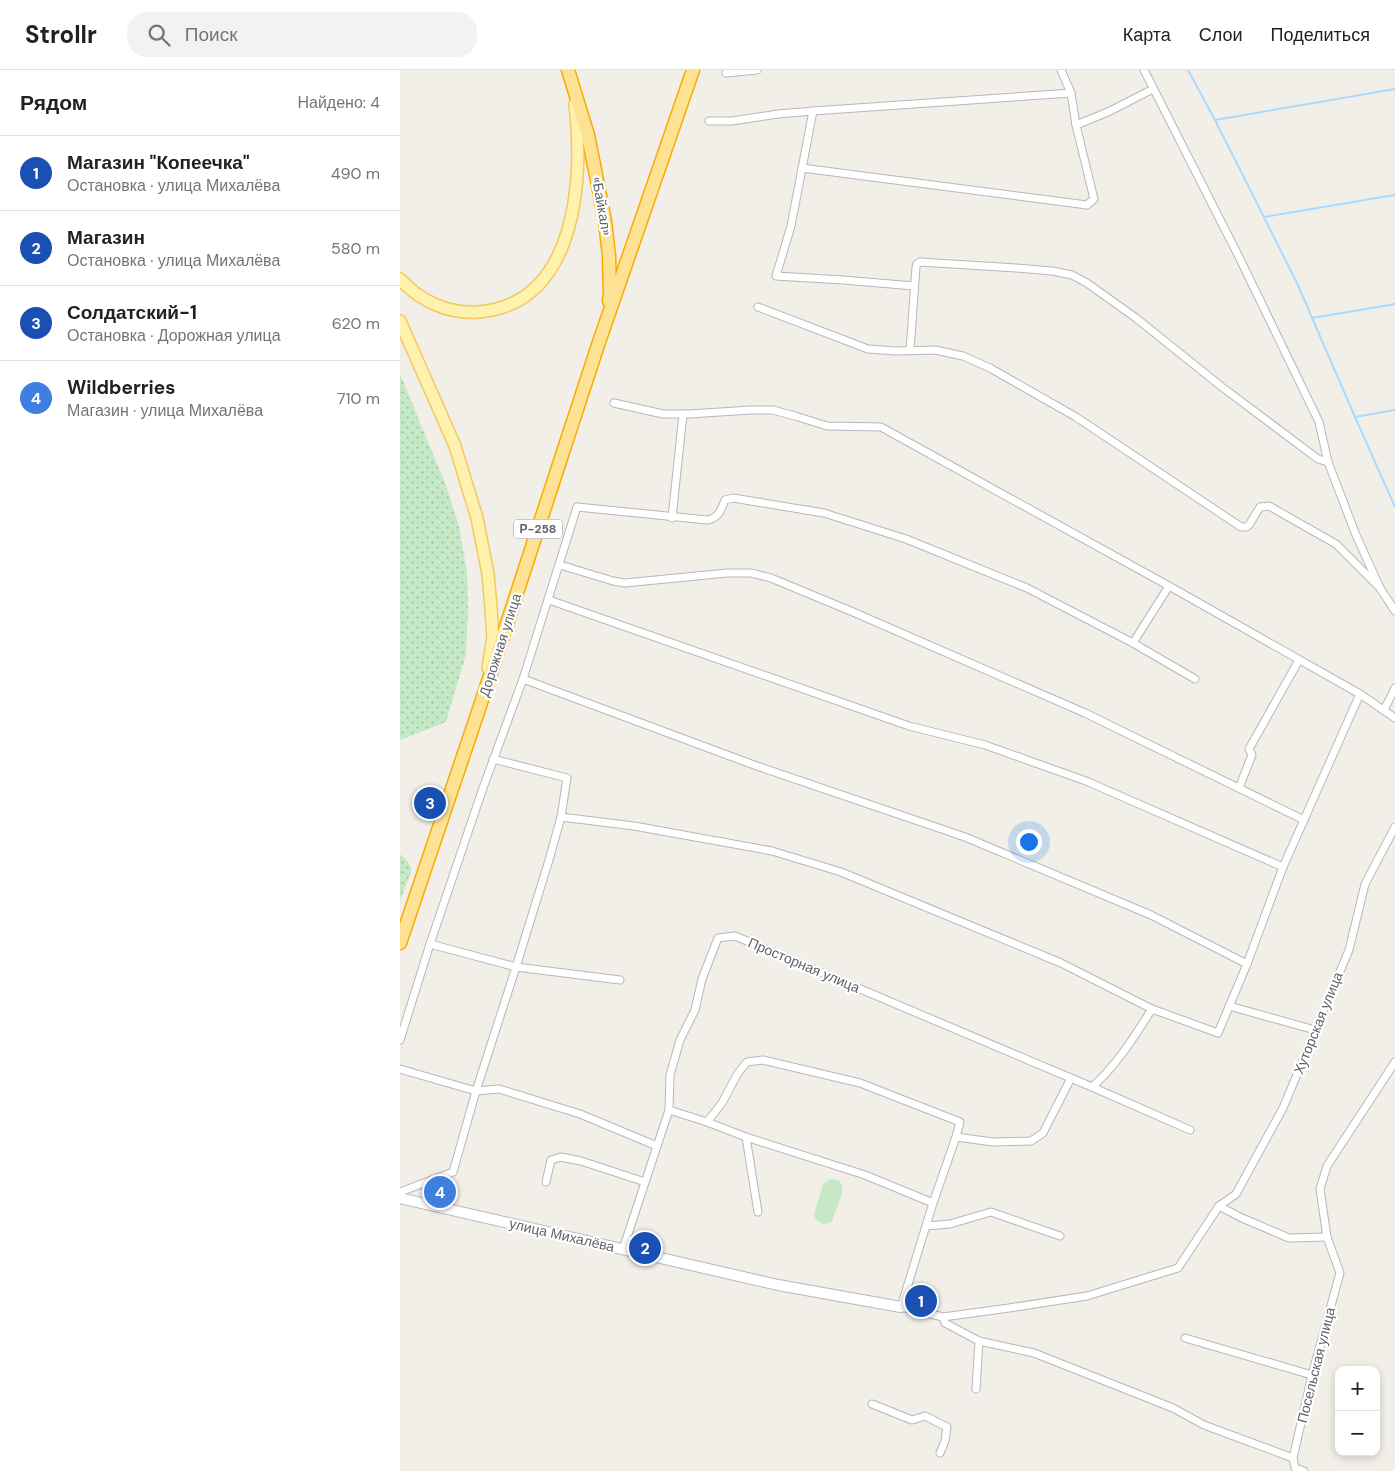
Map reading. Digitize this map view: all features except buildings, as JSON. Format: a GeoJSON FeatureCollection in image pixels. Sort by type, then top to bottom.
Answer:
{"type":"FeatureCollection","features":[{"type":"Feature","properties":{"kind":"highway"},"geometry":{"type":"LineString","coordinates":[[598,345],[693,70]]}},
{"type":"Feature","properties":{"kind":"highway","name":"«Байкал»"},"geometry":{"type":"LineString","coordinates":[[570,75],[588,135],[608,235],[610,294],[598,345]]}},
{"type":"Feature","properties":{"kind":"highway","name":"Дорожная улица"},"geometry":{"type":"LineString","coordinates":[[400,943],[598,345]]}},
{"type":"Feature","properties":{"kind":"main road"},"geometry":{"type":"LineString","coordinates":[[400,279],[433,304],[460,312],[488,311],[513,303],[531,293],[547,275],[559,255],[568,233],[576,177],[578,132],[570,75]]}},
{"type":"Feature","properties":{"kind":"main road"},"geometry":{"type":"LineString","coordinates":[[400,322],[455,446],[477,518],[488,574],[493,637],[490,661],[478,712]]}},
{"type":"Feature","properties":{"kind":"street"},"geometry":{"type":"LineString","coordinates":[[726,73],[757,70]]}},
{"type":"Feature","properties":{"kind":"street"},"geometry":{"type":"LineString","coordinates":[[802,168],[1087,205],[1094,199],[1076,125],[1071,93],[1062,70]]}},
{"type":"Feature","properties":{"kind":"street"},"geometry":{"type":"LineString","coordinates":[[1144,70],[1240,257],[1319,422],[1328,462],[1356,535],[1380,588],[1395,612]]}},
{"type":"Feature","properties":{"kind":"street"},"geometry":{"type":"LineString","coordinates":[[1076,125],[1108,112],[1153,89]]}},
{"type":"Feature","properties":{"kind":"street"},"geometry":{"type":"LineString","coordinates":[[709,120],[732,121],[813,111],[1071,93]]}},
{"type":"Feature","properties":{"kind":"street"},"geometry":{"type":"LineString","coordinates":[[813,111],[792,226],[776,276],[914,286]]}},
{"type":"Feature","properties":{"kind":"street"},"geometry":{"type":"LineString","coordinates":[[910,350],[916,267],[920,262],[1043,270],[1072,275],[1136,318],[1222,387],[1318,459],[1328,462]]}},
{"type":"Feature","properties":{"kind":"street"},"geometry":{"type":"LineString","coordinates":[[758,307],[868,349],[896,351],[935,350],[963,356],[990,368],[1076,417],[1241,527],[1249,525],[1260,508],[1269,506],[1336,544],[1380,588]]}},
{"type":"Feature","properties":{"kind":"street"},"geometry":{"type":"LineString","coordinates":[[614,403],[663,414],[773,410],[827,426],[873,426],[881,428],[1169,586],[1360,694],[1395,718]]}},
{"type":"Feature","properties":{"kind":"street"},"geometry":{"type":"LineString","coordinates":[[672,518],[683,414]]}},
{"type":"Feature","properties":{"kind":"street"},"geometry":{"type":"LineString","coordinates":[[400,1040],[430,944],[493,759],[523,679],[577,507],[707,520],[718,516],[725,500],[733,498],[824,513],[906,540],[1027,588],[1133,643],[1195,679]]}},
{"type":"Feature","properties":{"kind":"street"},"geometry":{"type":"LineString","coordinates":[[560,565],[612,581],[625,583],[728,573],[751,573],[771,578],[1085,713],[1304,820]]}},
{"type":"Feature","properties":{"kind":"street"},"geometry":{"type":"LineString","coordinates":[[1133,643],[1169,586]]}},
{"type":"Feature","properties":{"kind":"street"},"geometry":{"type":"LineString","coordinates":[[549,600],[909,726],[985,745],[1086,781],[1283,867]]}},
{"type":"Feature","properties":{"kind":"street"},"geometry":{"type":"LineString","coordinates":[[1239,788],[1252,755],[1249,749],[1299,660]]}},
{"type":"Feature","properties":{"kind":"street"},"geometry":{"type":"LineString","coordinates":[[523,679],[754,765],[965,837],[1151,915],[1247,964]]}},
{"type":"Feature","properties":{"kind":"street"},"geometry":{"type":"LineString","coordinates":[[1384,710],[1395,688]]}},
{"type":"Feature","properties":{"kind":"street"},"geometry":{"type":"LineString","coordinates":[[561,817],[634,826],[772,851],[841,872],[1061,963],[1152,1009],[1218,1033],[1247,964],[1283,867],[1360,694]]}},
{"type":"Feature","properties":{"kind":"street"},"geometry":{"type":"LineString","coordinates":[[400,1192],[453,1172],[476,1091],[561,817],[567,778],[493,759]]}},
{"type":"Feature","properties":{"kind":"street","name":"Хуторская улица"},"geometry":{"type":"LineString","coordinates":[[943,1317],[1087,1296],[1178,1268],[1218,1206],[1236,1194],[1283,1108],[1349,950],[1365,884],[1395,827]]}},
{"type":"Feature","properties":{"kind":"street","name":"Просторная улица"},"geometry":{"type":"LineString","coordinates":[[623,1249],[669,1110],[670,1075],[680,1040],[695,1010],[702,979],[718,938],[735,936],[1190,1130]]}},
{"type":"Feature","properties":{"kind":"street"},"geometry":{"type":"LineString","coordinates":[[430,944],[516,966],[620,980]]}},
{"type":"Feature","properties":{"kind":"street"},"geometry":{"type":"LineString","coordinates":[[1229,1006],[1315,1030]]}},
{"type":"Feature","properties":{"kind":"street"},"geometry":{"type":"LineString","coordinates":[[1092,1087],[1117,1062],[1152,1009]]}},
{"type":"Feature","properties":{"kind":"street"},"geometry":{"type":"LineString","coordinates":[[707,1122],[722,1103],[738,1073],[747,1062],[763,1060],[860,1083],[960,1122],[901,1306],[943,1317],[946,1323],[979,1341],[1034,1354],[1173,1408],[1204,1425],[1293,1458],[1295,1468],[1304,1471]]}},
{"type":"Feature","properties":{"kind":"street"},"geometry":{"type":"LineString","coordinates":[[1218,1206],[1289,1238],[1327,1237],[1320,1189],[1327,1166],[1395,1062]]}},
{"type":"Feature","properties":{"kind":"street"},"geometry":{"type":"LineString","coordinates":[[400,1069],[476,1091],[499,1089],[580,1114],[657,1146]]}},
{"type":"Feature","properties":{"kind":"street"},"geometry":{"type":"LineString","coordinates":[[956,1137],[993,1142],[1031,1141],[1043,1133],[1071,1078]]}},
{"type":"Feature","properties":{"kind":"street"},"geometry":{"type":"LineString","coordinates":[[669,1110],[746,1137],[866,1175],[933,1203]]}},
{"type":"Feature","properties":{"kind":"street"},"geometry":{"type":"LineString","coordinates":[[746,1137],[758,1212]]}},
{"type":"Feature","properties":{"kind":"street"},"geometry":{"type":"LineString","coordinates":[[546,1182],[551,1160],[561,1158],[581,1162],[645,1182]]}},
{"type":"Feature","properties":{"kind":"street","name":"улица Михалёва"},"geometry":{"type":"LineString","coordinates":[[400,1198],[778,1285],[901,1306]]}},
{"type":"Feature","properties":{"kind":"street"},"geometry":{"type":"LineString","coordinates":[[926,1226],[950,1224],[991,1212],[1060,1236]]}},
{"type":"Feature","properties":{"kind":"street","name":"Посельская улица"},"geometry":{"type":"LineString","coordinates":[[1293,1458],[1312,1375],[1340,1273],[1327,1237]]}},
{"type":"Feature","properties":{"kind":"street"},"geometry":{"type":"LineString","coordinates":[[1185,1338],[1312,1375]]}},
{"type":"Feature","properties":{"kind":"street"},"geometry":{"type":"LineString","coordinates":[[976,1389],[979,1341]]}},
{"type":"Feature","properties":{"kind":"street"},"geometry":{"type":"LineString","coordinates":[[872,1404],[912,1420],[925,1416],[947,1427],[945,1441],[940,1453]]}},
{"type":"Feature","properties":{"kind":"green space"},"geometry":{"type":"Polygon","coordinates":[[[400,374],[445,483],[459,526],[467,573],[468,608],[466,654],[446,722],[400,740],[400,374]]]}},
{"type":"Feature","properties":{"kind":"green space"},"geometry":{"type":"Polygon","coordinates":[[[400,854],[411,867],[411,873],[400,900],[400,854]]]}},
{"type":"Feature","properties":{"kind":"green space"},"geometry":{"type":"Polygon","coordinates":[[[831,1179],[840,1183],[842,1193],[832,1221],[823,1224],[816,1220],[814,1214],[823,1185],[831,1179]]]}},
{"type":"Feature","properties":{"kind":"waterway"},"geometry":{"type":"LineString","coordinates":[[1188,70],[1297,283],[1395,507]]}},
{"type":"Feature","properties":{"kind":"waterway"},"geometry":{"type":"LineString","coordinates":[[1215,120],[1395,89]]}},
{"type":"Feature","properties":{"kind":"waterway"},"geometry":{"type":"LineString","coordinates":[[1264,217],[1395,195]]}},
{"type":"Feature","properties":{"kind":"waterway"},"geometry":{"type":"LineString","coordinates":[[1312,318],[1395,304]]}},
{"type":"Feature","properties":{"kind":"waterway"},"geometry":{"type":"LineString","coordinates":[[1355,417],[1395,410]]}},
{"type":"Feature","properties":{"kind":"place","name":"Солдатский-1"},"geometry":{"type":"Point","coordinates":[430,803]}},
{"type":"Feature","properties":{"kind":"place","name":"Wildberries"},"geometry":{"type":"Point","coordinates":[440,1192]}},
{"type":"Feature","properties":{"kind":"place","name":"Магазин"},"geometry":{"type":"Point","coordinates":[645,1248]}},
{"type":"Feature","properties":{"kind":"place","name":"Магазин \"Копеечка\""},"geometry":{"type":"Point","coordinates":[921,1301]}}]}
